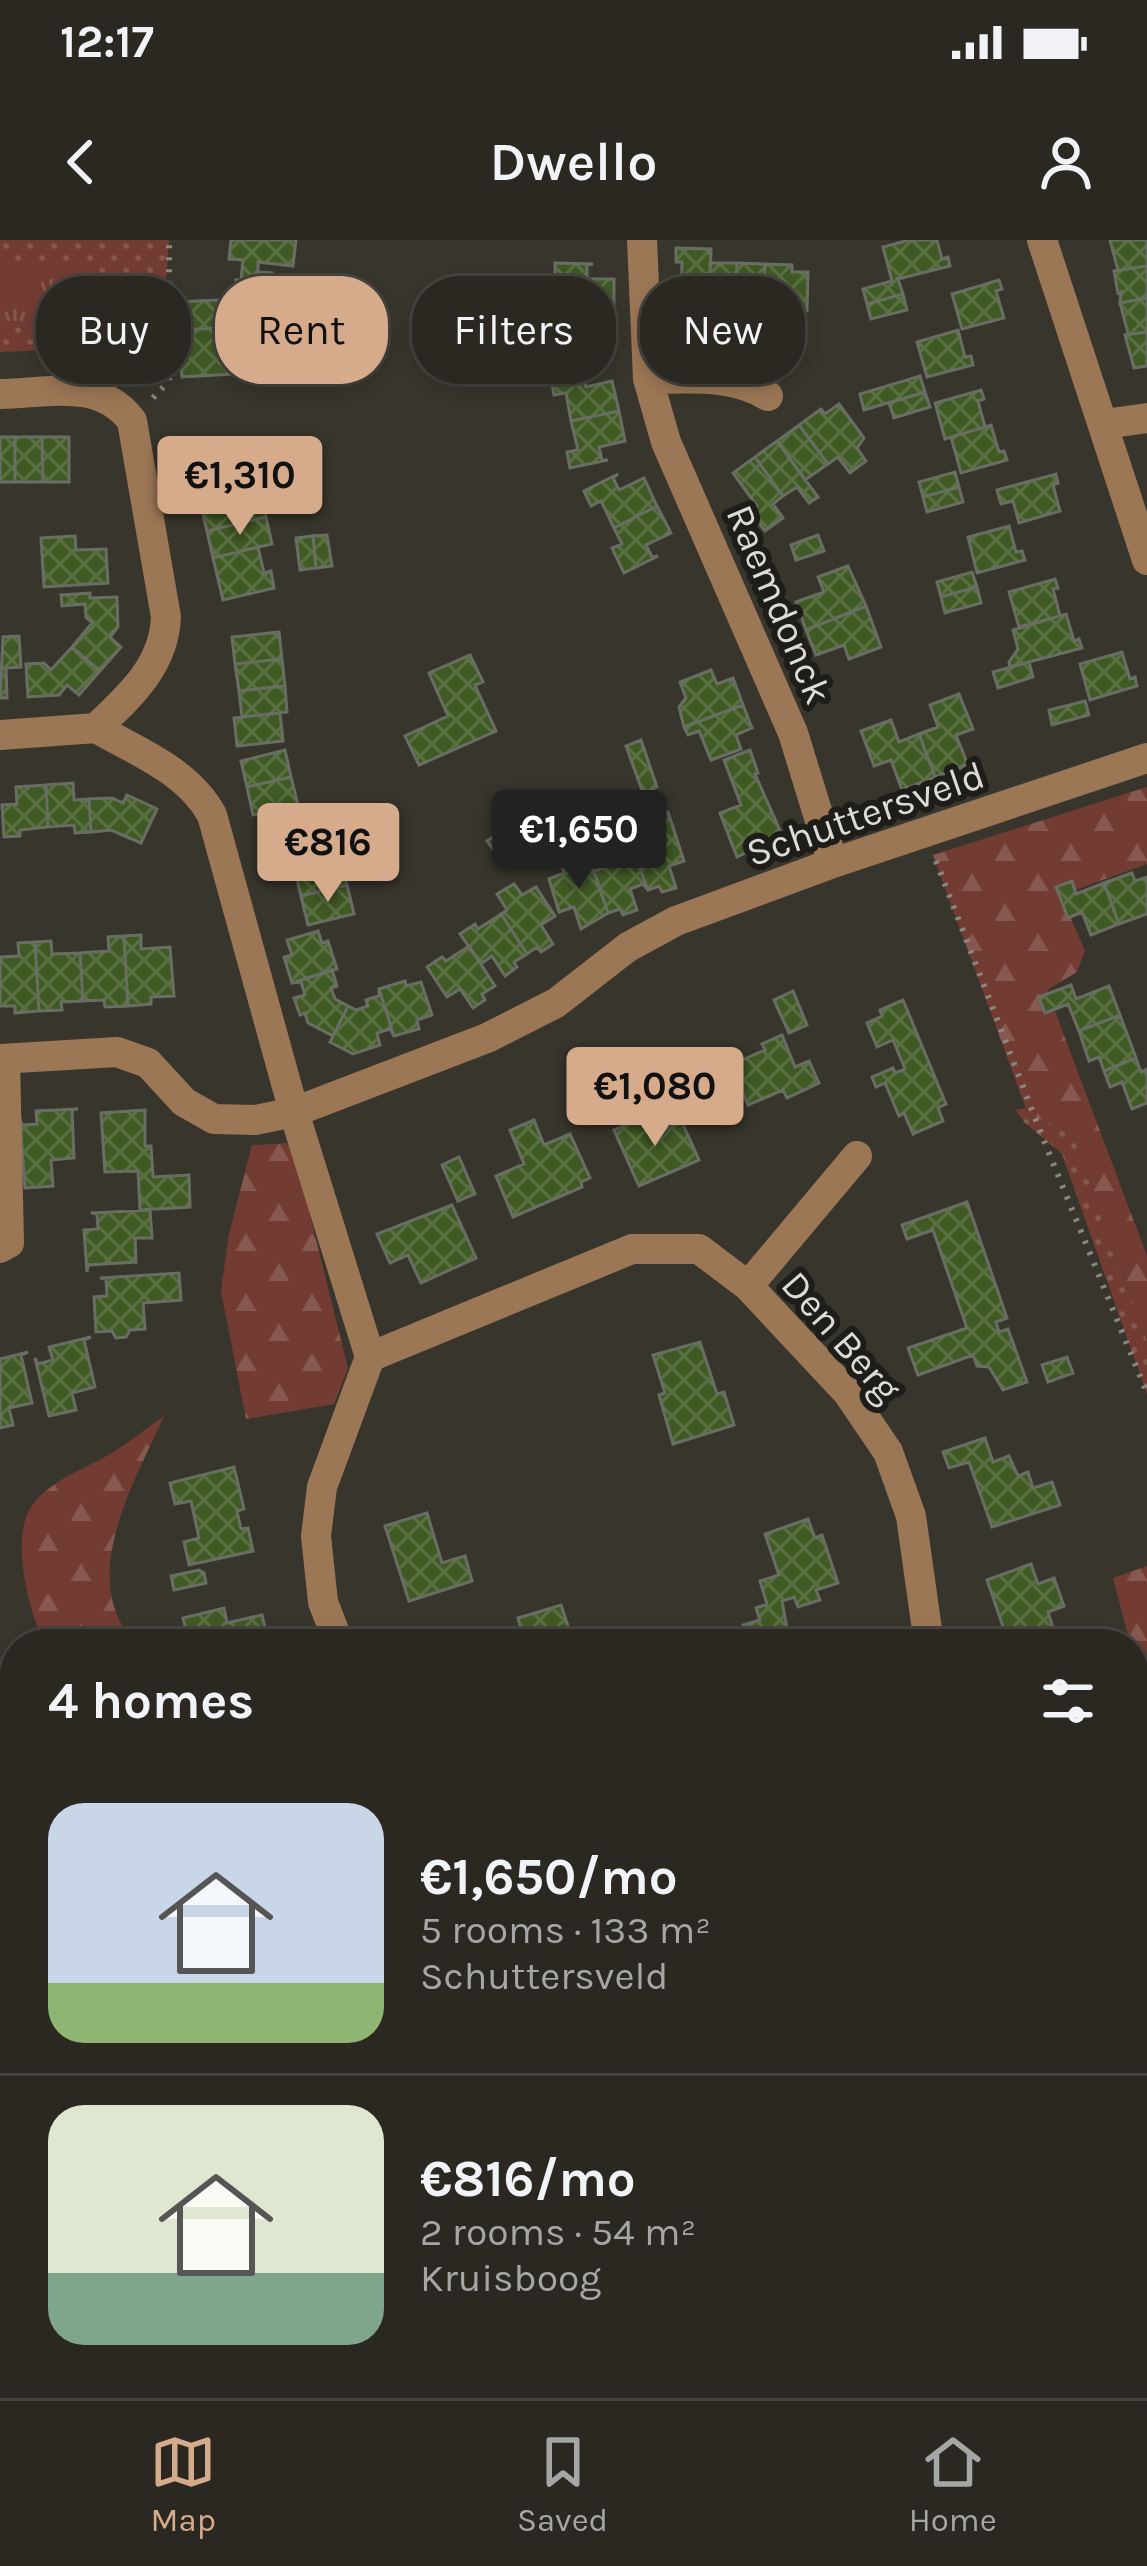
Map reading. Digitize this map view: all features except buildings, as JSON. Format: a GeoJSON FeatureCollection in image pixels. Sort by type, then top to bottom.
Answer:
{"type":"FeatureCollection","features":[{"type":"Feature","properties":{"kind":"street","name":"Raemdonck"},"geometry":{"type":"LineString","coordinates":[[642,240],[644,276]]}},
{"type":"Feature","properties":{"kind":"street"},"geometry":{"type":"LineString","coordinates":[[1042,240],[1147,560]]}},
{"type":"Feature","properties":{"kind":"street","name":"Raemdonck"},"geometry":{"type":"LineString","coordinates":[[649,384],[666,442],[793,733],[833,863]]}},
{"type":"Feature","properties":{"kind":"street"},"geometry":{"type":"LineString","coordinates":[[748,384],[768,396]]}},
{"type":"Feature","properties":{"kind":"street"},"geometry":{"type":"LineString","coordinates":[[0,394],[87,392],[117,400],[132,421],[166,617],[165,637],[141,682],[96,728]]}},
{"type":"Feature","properties":{"kind":"street"},"geometry":{"type":"LineString","coordinates":[[1105,424],[1147,418]]}},
{"type":"Feature","properties":{"kind":"street"},"geometry":{"type":"LineString","coordinates":[[0,735],[96,728],[182,777],[200,792],[212,814],[294,1112],[370,1357],[322,1487],[318,1520],[323,1602],[333,1629]]}},
{"type":"Feature","properties":{"kind":"street","name":"Schuttersveld"},"geometry":{"type":"LineString","coordinates":[[2,1059],[117,1052],[148,1063],[184,1102],[214,1119],[255,1120],[294,1112],[487,1038],[556,1003],[628,947],[676,921],[1147,758]]}},
{"type":"Feature","properties":{"kind":"street"},"geometry":{"type":"LineString","coordinates":[[0,1248],[9,1243],[2,1059]]}},
{"type":"Feature","properties":{"kind":"street","name":"Den Berg"},"geometry":{"type":"LineString","coordinates":[[748,1286],[857,1156]]}},
{"type":"Feature","properties":{"kind":"street","name":"Den Berg"},"geometry":{"type":"LineString","coordinates":[[370,1357],[632,1249],[699,1249],[748,1286],[848,1394],[888,1452],[911,1516],[927,1629]]}},
{"type":"Feature","properties":{"kind":"path"},"geometry":{"type":"LineString","coordinates":[[132,421],[169,381],[169,240]]}},
{"type":"Feature","properties":{"kind":"path"},"geometry":{"type":"LineString","coordinates":[[927,834],[1147,1394]]}},
{"type":"Feature","properties":{"kind":"green space"},"geometry":{"type":"Polygon","coordinates":[[[0,240],[169,240],[167,276],[36,276],[36,350],[0,352],[0,240]]]}},
{"type":"Feature","properties":{"kind":"green space"},"geometry":{"type":"Polygon","coordinates":[[[81,265],[81,276],[36,276],[36,328],[0,328],[0,267],[81,265]]]}},
{"type":"Feature","properties":{"kind":"green space"},"geometry":{"type":"Polygon","coordinates":[[[1147,787],[1147,864],[1061,895],[1085,951],[1077,972],[1047,990],[1147,1256],[1147,1342],[1073,1134],[1028,1114],[933,855],[1147,787]]]}},
{"type":"Feature","properties":{"kind":"green space"},"geometry":{"type":"Polygon","coordinates":[[[1025,1108],[1028,1114],[1073,1134],[1147,1342],[1147,1394],[1062,1154],[1024,1122],[1016,1110],[1025,1108]]]}},
{"type":"Feature","properties":{"kind":"green space"},"geometry":{"type":"Polygon","coordinates":[[[292,1143],[348,1368],[334,1404],[246,1419],[221,1291],[229,1234],[252,1145],[292,1143]]]}},
{"type":"Feature","properties":{"kind":"green space"},"geometry":{"type":"Polygon","coordinates":[[[164,1416],[126,1500],[110,1561],[111,1590],[126,1629],[39,1629],[22,1556],[31,1507],[60,1481],[118,1449],[164,1416]]]}},
{"type":"Feature","properties":{"kind":"green space"},"geometry":{"type":"Polygon","coordinates":[[[1147,1566],[1147,1629],[1126,1629],[1113,1578],[1147,1566]]]}}]}
